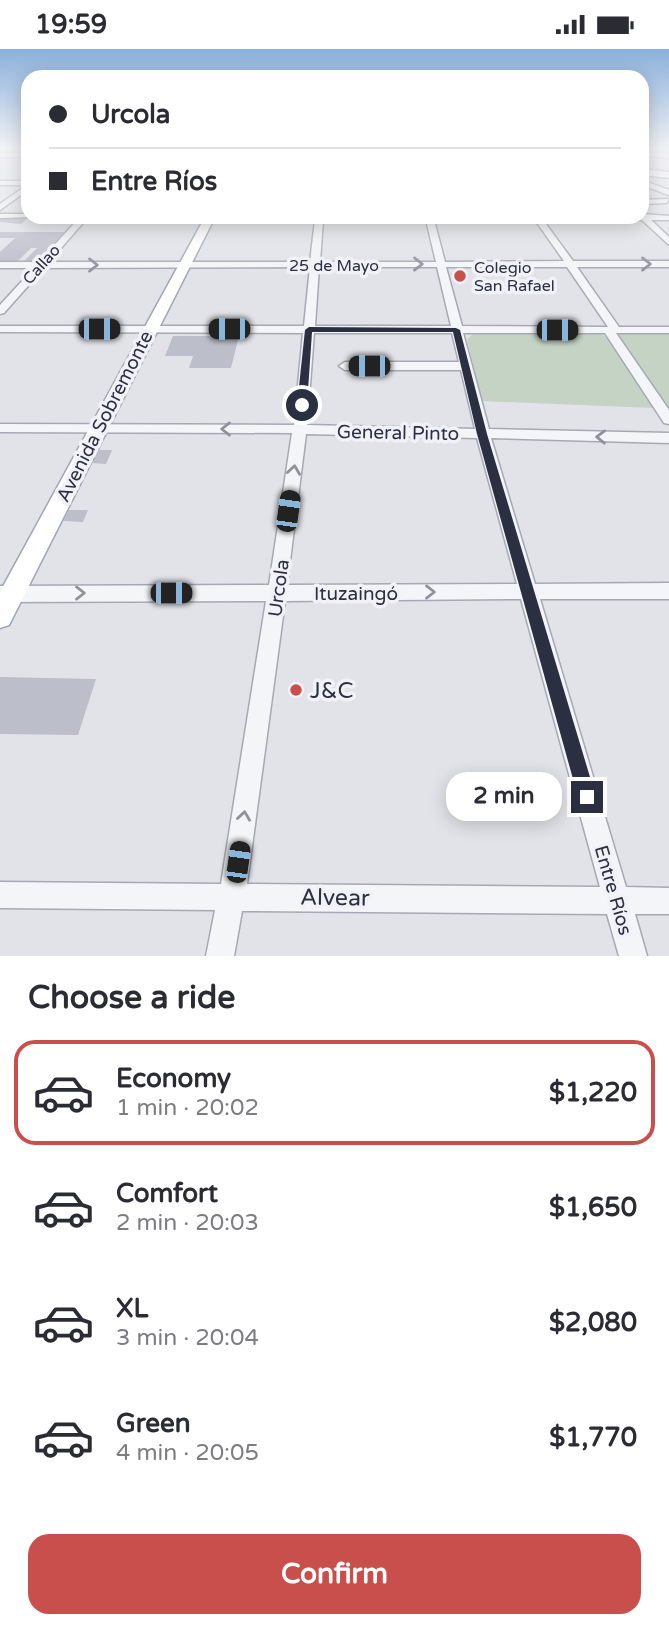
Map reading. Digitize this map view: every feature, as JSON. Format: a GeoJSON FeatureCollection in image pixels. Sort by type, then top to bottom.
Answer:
{"type":"FeatureCollection","features":[{"type":"Feature","properties":{"kind":"main road","name":"Avenida Sobremonte"},"geometry":{"type":"LineString","coordinates":[[0,617],[6,593],[208,224]]}},
{"type":"Feature","properties":{"kind":"street"},"geometry":{"type":"LineString","coordinates":[[0,208],[21,191]]}},
{"type":"Feature","properties":{"kind":"street"},"geometry":{"type":"LineString","coordinates":[[649,201],[668,197]]}},
{"type":"Feature","properties":{"kind":"street"},"geometry":{"type":"LineString","coordinates":[[0,216],[21,216]]}},
{"type":"Feature","properties":{"kind":"street"},"geometry":{"type":"LineString","coordinates":[[649,217],[669,218]]}},
{"type":"Feature","properties":{"kind":"street"},"geometry":{"type":"LineString","coordinates":[[649,223],[669,242]]}},
{"type":"Feature","properties":{"kind":"street","name":"Callao"},"geometry":{"type":"LineString","coordinates":[[0,311],[77,224]]}},
{"type":"Feature","properties":{"kind":"street","name":"Urcola"},"geometry":{"type":"LineString","coordinates":[[220,956],[300,429],[318,224]]}},
{"type":"Feature","properties":{"kind":"street","name":"Entre Ríos"},"geometry":{"type":"LineString","coordinates":[[431,224],[482,434],[634,956]]}},
{"type":"Feature","properties":{"kind":"street"},"geometry":{"type":"LineString","coordinates":[[542,224],[669,420]]}},
{"type":"Feature","properties":{"kind":"street","name":"25 de Mayo"},"geometry":{"type":"LineString","coordinates":[[0,265],[669,264]]}},
{"type":"Feature","properties":{"kind":"street"},"geometry":{"type":"LineString","coordinates":[[0,330],[669,330]]}},
{"type":"Feature","properties":{"kind":"street"},"geometry":{"type":"LineString","coordinates":[[345,366],[465,366]]}},
{"type":"Feature","properties":{"kind":"street","name":"General Pinto"},"geometry":{"type":"LineString","coordinates":[[0,428],[300,429],[669,438]]}},
{"type":"Feature","properties":{"kind":"street","name":"Ituzaingó"},"geometry":{"type":"LineString","coordinates":[[6,593],[669,591]]}},
{"type":"Feature","properties":{"kind":"street","name":"Alvear"},"geometry":{"type":"LineString","coordinates":[[0,895],[669,901]]}},
{"type":"Feature","properties":{"kind":"green space"},"geometry":{"type":"Polygon","coordinates":[[[476,332],[602,334],[654,408],[481,401],[467,339],[476,332]]]}},
{"type":"Feature","properties":{"kind":"green space"},"geometry":{"type":"Polygon","coordinates":[[[669,332],[669,410],[619,338],[620,333],[669,332]]]}},
{"type":"Feature","properties":{"kind":"building"},"geometry":{"type":"Polygon","coordinates":[[[21,218],[21,224],[0,222],[0,219],[21,218]]]}},
{"type":"Feature","properties":{"kind":"building"},"geometry":{"type":"Polygon","coordinates":[[[0,232],[65,232],[37,261],[24,261],[37,248],[31,248],[17,262],[0,262],[0,252],[15,238],[0,238],[0,232]]]}},
{"type":"Feature","properties":{"kind":"building"},"geometry":{"type":"Polygon","coordinates":[[[173,336],[239,336],[231,368],[189,368],[193,356],[165,356],[173,336]]]}},
{"type":"Feature","properties":{"kind":"building"},"geometry":{"type":"Polygon","coordinates":[[[99,450],[112,450],[106,464],[92,463],[99,450]]]}},
{"type":"Feature","properties":{"kind":"building"},"geometry":{"type":"Polygon","coordinates":[[[69,510],[88,510],[83,522],[63,521],[69,510]]]}},
{"type":"Feature","properties":{"kind":"building"},"geometry":{"type":"Polygon","coordinates":[[[0,677],[96,679],[78,735],[0,734],[0,677]]]}},
{"type":"Feature","properties":{"kind":"place","name":"Colegio San Rafael"},"geometry":{"type":"Point","coordinates":[460,276]}},
{"type":"Feature","properties":{"kind":"place","name":"J&C"},"geometry":{"type":"Point","coordinates":[296,690]}},
{"type":"Feature","properties":{"kind":"route"},"geometry":{"type":"LineString","coordinates":[[302,405],[309,330],[456,330],[482,434],[587,797]]}}]}
